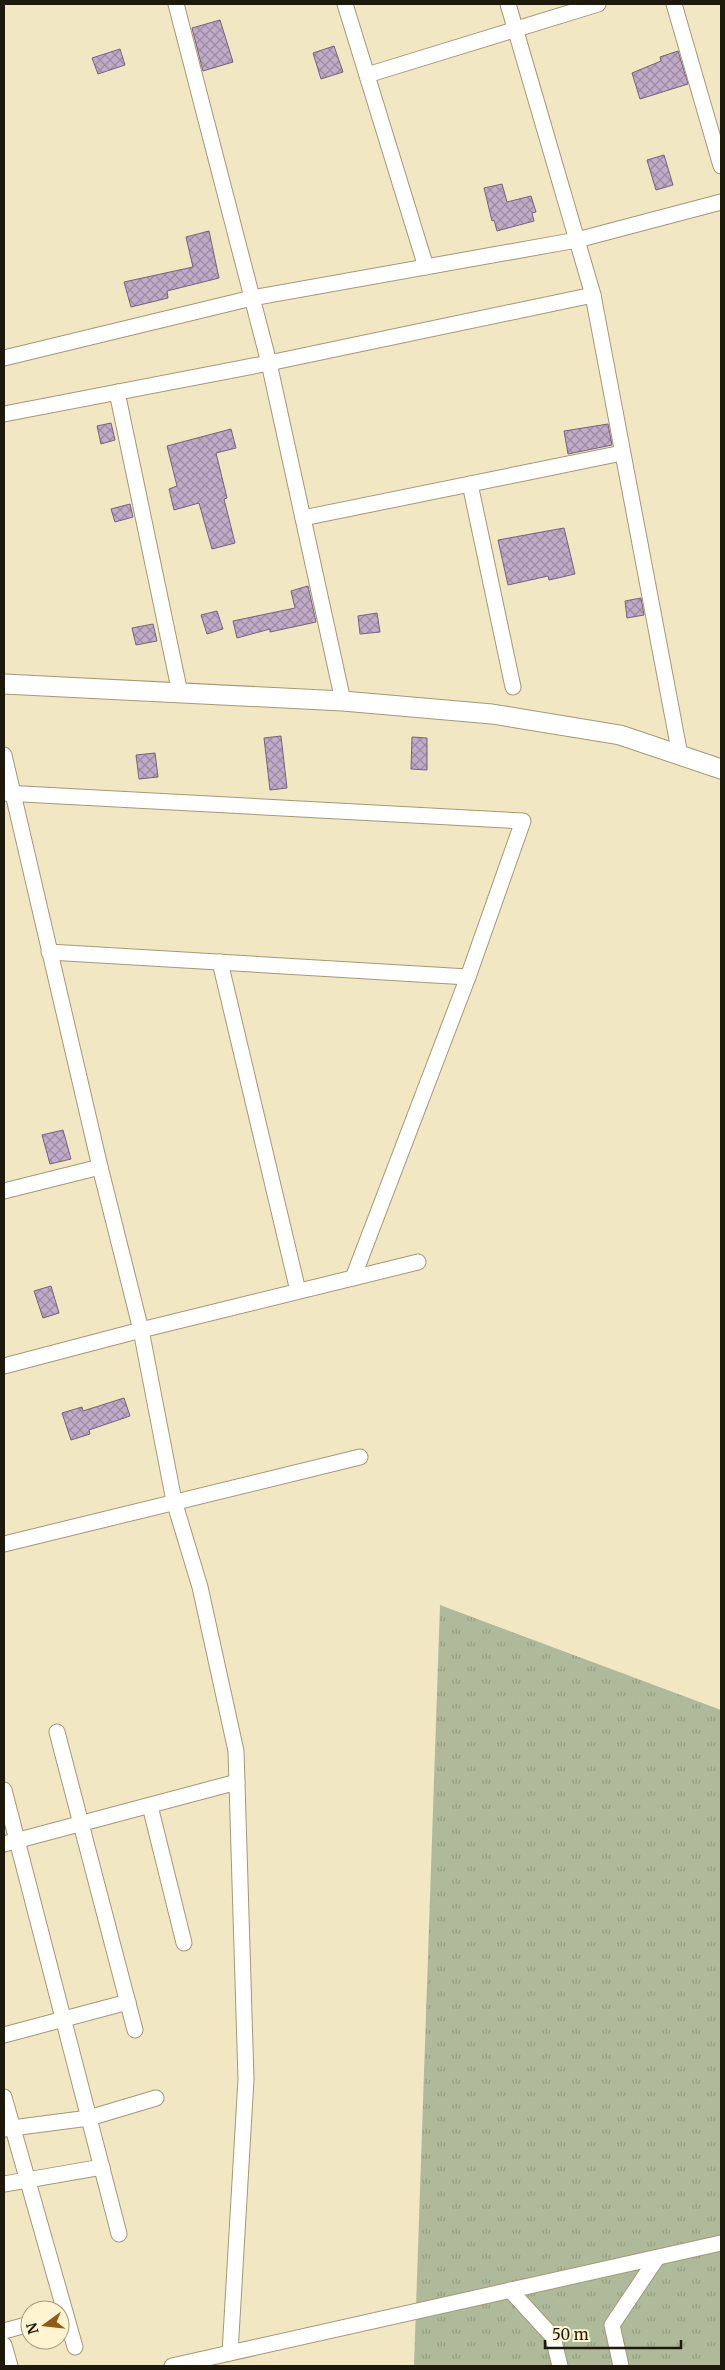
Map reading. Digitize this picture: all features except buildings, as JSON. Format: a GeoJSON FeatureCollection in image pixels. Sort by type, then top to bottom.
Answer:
{"type":"FeatureCollection","features":[{"type":"Feature","properties":{"kind":"street"},"geometry":{"type":"LineString","coordinates":[[176,4],[269,363],[342,701]]}},
{"type":"Feature","properties":{"kind":"street"},"geometry":{"type":"LineString","coordinates":[[345,4],[426,267]]}},
{"type":"Feature","properties":{"kind":"street"},"geometry":{"type":"LineString","coordinates":[[508,4],[593,295],[680,755]]}},
{"type":"Feature","properties":{"kind":"street"},"geometry":{"type":"LineString","coordinates":[[367,75],[598,4]]}},
{"type":"Feature","properties":{"kind":"street"},"geometry":{"type":"LineString","coordinates":[[674,4],[721,166]]}},
{"type":"Feature","properties":{"kind":"street"},"geometry":{"type":"LineString","coordinates":[[4,358],[252,298],[577,240],[721,202]]}},
{"type":"Feature","properties":{"kind":"street"},"geometry":{"type":"LineString","coordinates":[[4,414],[269,363],[593,295]]}},
{"type":"Feature","properties":{"kind":"street"},"geometry":{"type":"LineString","coordinates":[[117,392],[180,693]]}},
{"type":"Feature","properties":{"kind":"street"},"geometry":{"type":"LineString","coordinates":[[303,518],[622,453]]}},
{"type":"Feature","properties":{"kind":"street"},"geometry":{"type":"LineString","coordinates":[[470,484],[513,688]]}},
{"type":"Feature","properties":{"kind":"street"},"geometry":{"type":"LineString","coordinates":[[4,684],[342,701],[492,714],[620,735],[721,769]]}},
{"type":"Feature","properties":{"kind":"street"},"geometry":{"type":"LineString","coordinates":[[4,755],[8,793],[49,952],[141,1330],[174,1502],[200,1587],[236,1750],[246,2079],[230,2353]]}},
{"type":"Feature","properties":{"kind":"street"},"geometry":{"type":"LineString","coordinates":[[8,793],[523,821],[468,977],[353,1278]]}},
{"type":"Feature","properties":{"kind":"street"},"geometry":{"type":"LineString","coordinates":[[49,952],[468,977]]}},
{"type":"Feature","properties":{"kind":"street"},"geometry":{"type":"LineString","coordinates":[[220,962],[298,1291]]}},
{"type":"Feature","properties":{"kind":"street"},"geometry":{"type":"LineString","coordinates":[[4,1191],[100,1167]]}},
{"type":"Feature","properties":{"kind":"street"},"geometry":{"type":"LineString","coordinates":[[4,1366],[141,1330],[418,1262]]}},
{"type":"Feature","properties":{"kind":"street"},"geometry":{"type":"LineString","coordinates":[[4,1544],[360,1457]]}},
{"type":"Feature","properties":{"kind":"street"},"geometry":{"type":"LineString","coordinates":[[57,1732],[135,2030]]}},
{"type":"Feature","properties":{"kind":"street"},"geometry":{"type":"LineString","coordinates":[[10,1843],[237,1782]]}},
{"type":"Feature","properties":{"kind":"street"},"geometry":{"type":"LineString","coordinates":[[4,1790],[10,1843],[62,2019],[119,2234]]}},
{"type":"Feature","properties":{"kind":"street"},"geometry":{"type":"LineString","coordinates":[[150,1806],[184,1943]]}},
{"type":"Feature","properties":{"kind":"street"},"geometry":{"type":"LineString","coordinates":[[4,2035],[128,2002]]}},
{"type":"Feature","properties":{"kind":"street"},"geometry":{"type":"LineString","coordinates":[[4,2098],[8,2129],[27,2180],[63,2300]]}},
{"type":"Feature","properties":{"kind":"street"},"geometry":{"type":"LineString","coordinates":[[8,2129],[89,2118],[156,2098]]}},
{"type":"Feature","properties":{"kind":"street"},"geometry":{"type":"LineString","coordinates":[[4,2184],[102,2167]]}},
{"type":"Feature","properties":{"kind":"street"},"geometry":{"type":"LineString","coordinates":[[172,2366],[721,2243]]}},
{"type":"Feature","properties":{"kind":"street"},"geometry":{"type":"LineString","coordinates":[[621,2366],[612,2325],[657,2258]]}},
{"type":"Feature","properties":{"kind":"street"},"geometry":{"type":"LineString","coordinates":[[510,2290],[552,2337],[560,2366]]}},
{"type":"Feature","properties":{"kind":"street"},"geometry":{"type":"LineString","coordinates":[[4,2330],[20,2326]]}},
{"type":"Feature","properties":{"kind":"street"},"geometry":{"type":"LineString","coordinates":[[70,2326],[75,2347]]}},
{"type":"Feature","properties":{"kind":"street"},"geometry":{"type":"LineString","coordinates":[[4,2345],[10,2366]]}},
{"type":"Feature","properties":{"kind":"green space"},"geometry":{"type":"Polygon","coordinates":[[[440,1605],[721,1710],[721,2366],[414,2366],[440,1605]]]}}]}
